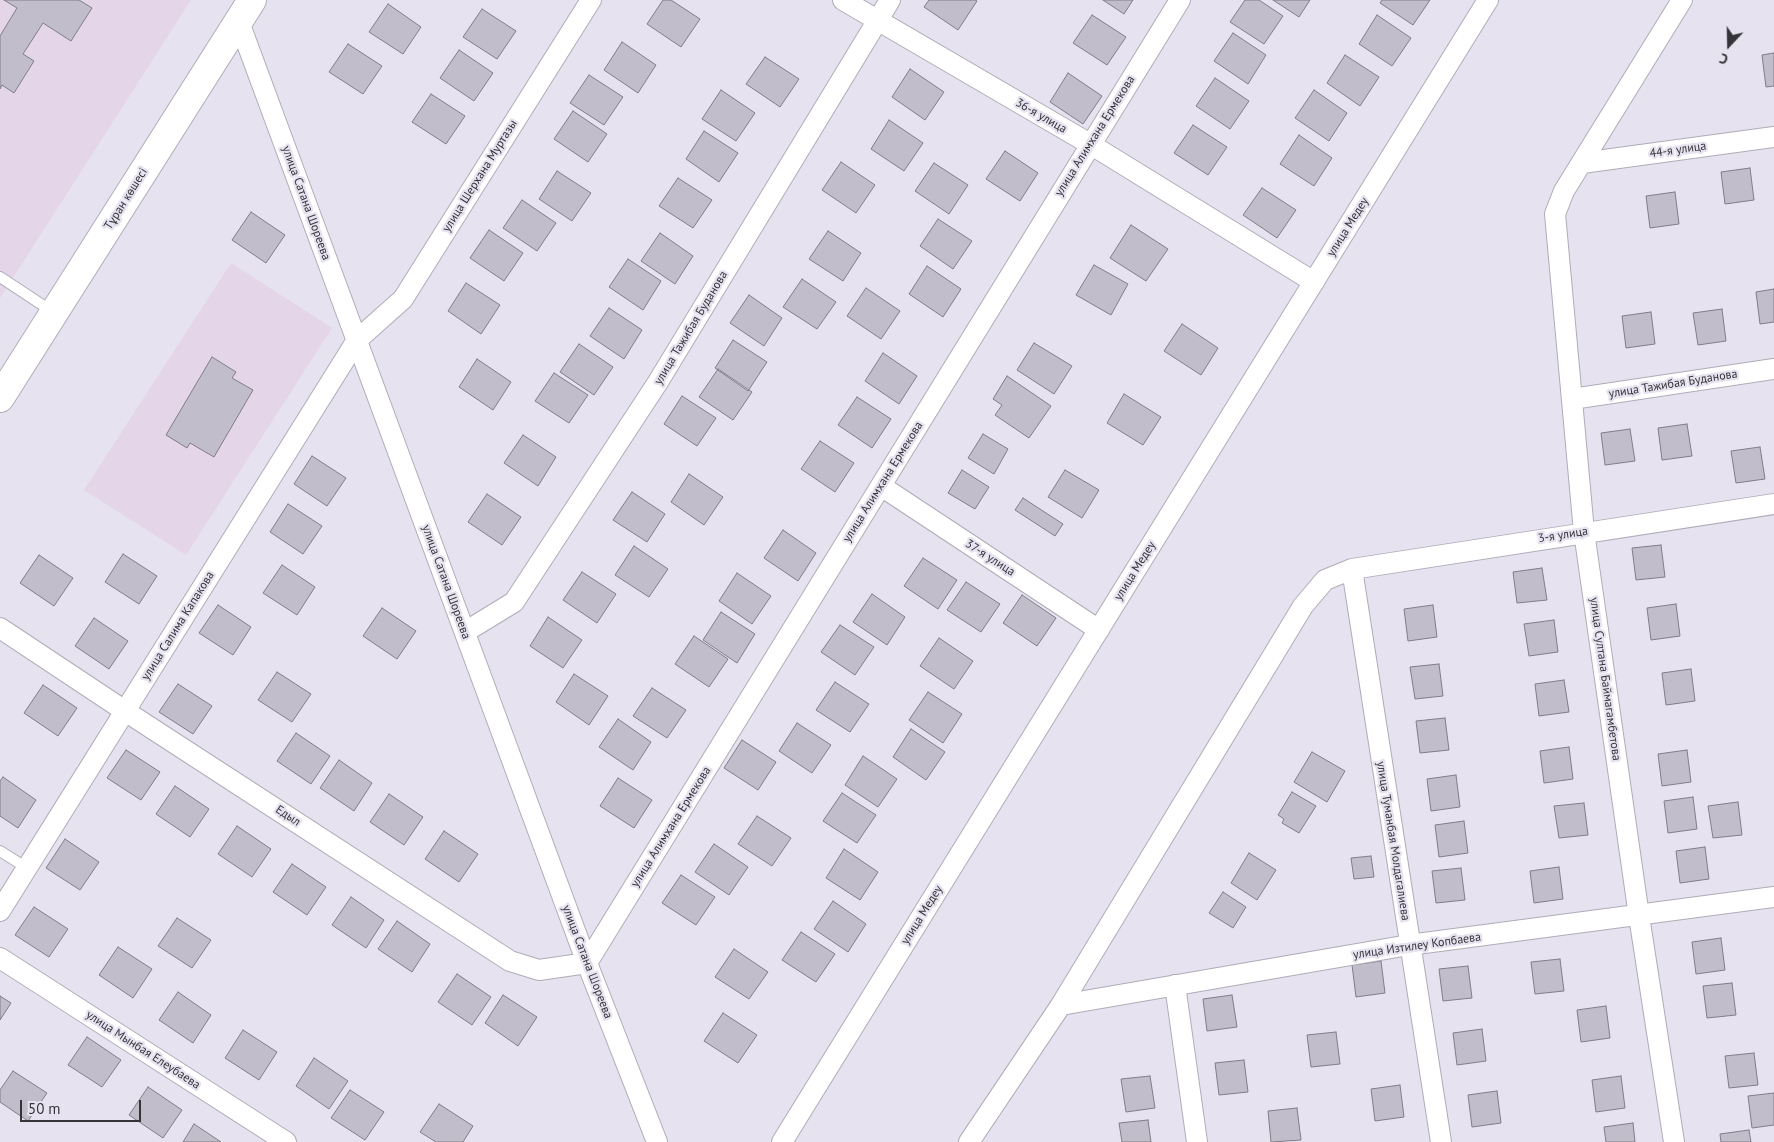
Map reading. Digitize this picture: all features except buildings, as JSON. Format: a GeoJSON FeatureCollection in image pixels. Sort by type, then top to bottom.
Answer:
{"type":"FeatureCollection","features":[{"type":"Feature","properties":{"kind":"street","name":"улица Шерхана Муртазы"},"geometry":{"type":"LineString","coordinates":[[357,340],[403,299],[591,0]]}},
{"type":"Feature","properties":{"kind":"street","name":"36-я улица"},"geometry":{"type":"LineString","coordinates":[[843,0],[1090,144],[1314,282]]}},
{"type":"Feature","properties":{"kind":"street","name":"улица Тажибая Буданова"},"geometry":{"type":"LineString","coordinates":[[465,632],[514,602],[658,382],[890,0]]}},
{"type":"Feature","properties":{"kind":"street","name":"улица Алимхана Ермекова"},"geometry":{"type":"LineString","coordinates":[[587,964],[1180,0]]}},
{"type":"Feature","properties":{"kind":"street","name":"улица Медеу"},"geometry":{"type":"LineString","coordinates":[[782,1142],[1488,0]]}},
{"type":"Feature","properties":{"kind":"street"},"geometry":{"type":"LineString","coordinates":[[1582,163],[1682,0]]}},
{"type":"Feature","properties":{"kind":"street","name":"улица Сатана Шореева"},"geometry":{"type":"LineString","coordinates":[[245,11],[357,340],[587,964],[656,1142]]}},
{"type":"Feature","properties":{"kind":"street","name":"Тұран көшесі"},"geometry":{"type":"LineString","coordinates":[[0,398],[245,11]]}},
{"type":"Feature","properties":{"kind":"street","name":"44-я улица"},"geometry":{"type":"LineString","coordinates":[[1582,163],[1774,137]]}},
{"type":"Feature","properties":{"kind":"street","name":"улица Султана Баймагамбетова"},"geometry":{"type":"LineString","coordinates":[[1582,163],[1564,191],[1555,214],[1584,532],[1639,916],[1674,1142]]}},
{"type":"Feature","properties":{"kind":"street","name":"улица Салима Капакова"},"geometry":{"type":"LineString","coordinates":[[0,911],[357,340]]}},
{"type":"Feature","properties":{"kind":"street","name":"улица Тажибая Буданова"},"geometry":{"type":"LineString","coordinates":[[1572,399],[1774,369]]}},
{"type":"Feature","properties":{"kind":"street","name":"37-я улица"},"geometry":{"type":"LineString","coordinates":[[880,486],[1099,630]]}},
{"type":"Feature","properties":{"kind":"street","name":"3-я улица"},"geometry":{"type":"LineString","coordinates":[[1352,569],[1774,504]]}},
{"type":"Feature","properties":{"kind":"street"},"geometry":{"type":"LineString","coordinates":[[969,1142],[1061,1005],[1303,606],[1325,580],[1352,569]]}},
{"type":"Feature","properties":{"kind":"street","name":"улица Туманбая Молдагалиева"},"geometry":{"type":"LineString","coordinates":[[1352,569],[1440,1142]]}},
{"type":"Feature","properties":{"kind":"street","name":"Едыл"},"geometry":{"type":"LineString","coordinates":[[0,628],[510,961],[539,970],[587,964]]}},
{"type":"Feature","properties":{"kind":"street","name":"улица Изтилеу Копбаева"},"geometry":{"type":"LineString","coordinates":[[1061,1005],[1174,984],[1410,945],[1774,897]]}},
{"type":"Feature","properties":{"kind":"street","name":"улица Мынбая Елеубаева"},"geometry":{"type":"LineString","coordinates":[[0,958],[286,1142]]}},
{"type":"Feature","properties":{"kind":"street"},"geometry":{"type":"LineString","coordinates":[[1174,984],[1197,1142]]}},
{"type":"Feature","properties":{"kind":"lane"},"geometry":{"type":"LineString","coordinates":[[0,277],[54,312]]}},
{"type":"Feature","properties":{"kind":"lane"},"geometry":{"type":"LineString","coordinates":[[0,850],[27,868]]}},
{"type":"Feature","properties":{"kind":"shaded area"},"geometry":{"type":"Polygon","coordinates":[[[0,0],[191,0],[0,298],[0,0]]]}},
{"type":"Feature","properties":{"kind":"shaded area"},"geometry":{"type":"Polygon","coordinates":[[[231,263],[332,328],[186,555],[84,490],[231,263]]]}}]}
